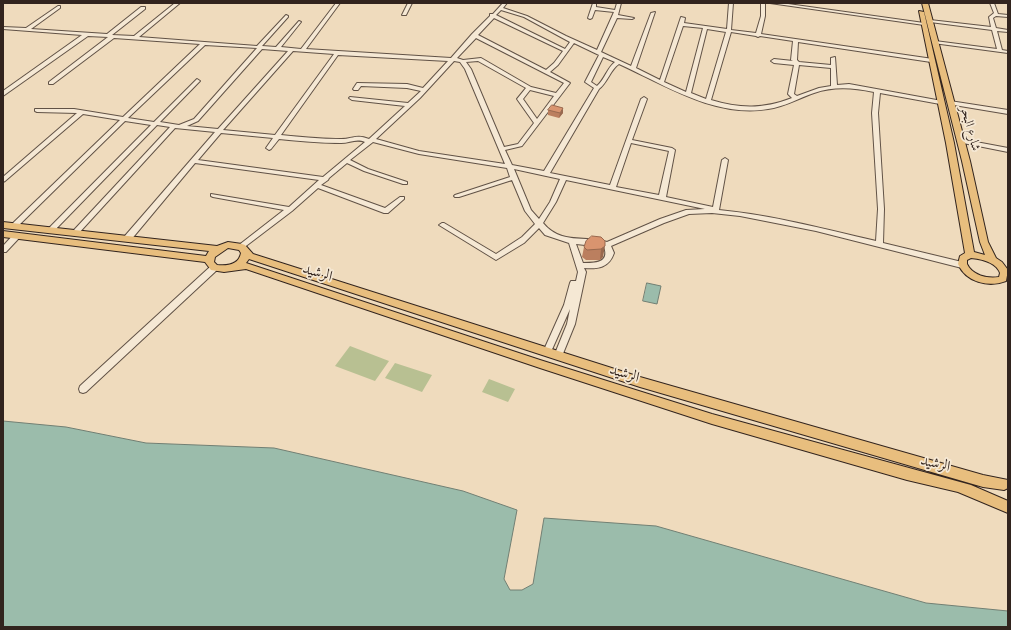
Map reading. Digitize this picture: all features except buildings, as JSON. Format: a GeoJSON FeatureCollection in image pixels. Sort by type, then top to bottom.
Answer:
{"type":"FeatureCollection","features":[{"type":"Feature","properties":{"kind":"main road","name":"شارع البحر"},"geometry":{"type":"LineString","coordinates":[[919,3],[935,42],[984,242],[992,260]]}},
{"type":"Feature","properties":{"kind":"main road","name":"شارع البحر"},"geometry":{"type":"LineString","coordinates":[[925,3],[931,60],[950,143],[970,255]]}},
{"type":"Feature","properties":{"kind":"main road"},"geometry":{"type":"LineString","coordinates":[[934,76],[944,77]]}},
{"type":"Feature","properties":{"kind":"main road"},"geometry":{"type":"LineString","coordinates":[[3,225],[218,249],[233,245],[244,250],[242,262],[234,267],[224,269],[214,268],[211,266],[209,259]]}},
{"type":"Feature","properties":{"kind":"main road"},"geometry":{"type":"LineString","coordinates":[[3,234],[209,259]]}},
{"type":"Feature","properties":{"kind":"main road"},"geometry":{"type":"LineString","coordinates":[[209,259],[218,249]]}},
{"type":"Feature","properties":{"kind":"main road","name":"الرشيد"},"geometry":{"type":"LineString","coordinates":[[244,250],[250,256],[558,356],[757,416],[983,481],[1004,484]]}},
{"type":"Feature","properties":{"kind":"main road"},"geometry":{"type":"LineString","coordinates":[[970,255],[977,255],[992,260],[1005,267],[1006,278],[992,282],[980,279],[970,273],[962,265],[963,258],[970,255]]}},
{"type":"Feature","properties":{"kind":"main road","name":"الرشيد"},"geometry":{"type":"LineString","coordinates":[[234,267],[246,266],[540,364],[712,419],[907,474],[933,479],[980,494],[1007,507]]}},
{"type":"Feature","properties":{"kind":"street"},"geometry":{"type":"LineString","coordinates":[[136,37],[178,3]]}},
{"type":"Feature","properties":{"kind":"street"},"geometry":{"type":"LineString","coordinates":[[303,50],[338,3]]}},
{"type":"Feature","properties":{"kind":"street"},"geometry":{"type":"LineString","coordinates":[[404,14],[410,3]]}},
{"type":"Feature","properties":{"kind":"street"},"geometry":{"type":"LineString","coordinates":[[244,250],[346,160],[371,141],[424,90],[492,15],[501,9],[505,3]]}},
{"type":"Feature","properties":{"kind":"street"},"geometry":{"type":"LineString","coordinates":[[590,18],[596,3]]}},
{"type":"Feature","properties":{"kind":"street"},"geometry":{"type":"LineString","coordinates":[[597,88],[588,82],[616,14],[619,3]]}},
{"type":"Feature","properties":{"kind":"street"},"geometry":{"type":"LineString","coordinates":[[708,101],[729,31],[731,3]]}},
{"type":"Feature","properties":{"kind":"street"},"geometry":{"type":"LineString","coordinates":[[758,36],[763,16],[763,3]]}},
{"type":"Feature","properties":{"kind":"street"},"geometry":{"type":"LineString","coordinates":[[772,3],[1008,31]]}},
{"type":"Feature","properties":{"kind":"street"},"geometry":{"type":"LineString","coordinates":[[811,8],[813,3]]}},
{"type":"Feature","properties":{"kind":"street"},"geometry":{"type":"LineString","coordinates":[[992,3],[996,13],[995,15]]}},
{"type":"Feature","properties":{"kind":"street"},"geometry":{"type":"LineString","coordinates":[[28,28],[58,7]]}},
{"type":"Feature","properties":{"kind":"street"},"geometry":{"type":"LineString","coordinates":[[51,83],[111,36],[143,8]]}},
{"type":"Feature","properties":{"kind":"street"},"geometry":{"type":"LineString","coordinates":[[593,8],[632,18]]}},
{"type":"Feature","properties":{"kind":"street"},"geometry":{"type":"LineString","coordinates":[[501,9],[525,17],[573,41],[633,68],[661,83],[724,106],[747,108],[779,105],[811,91],[849,86],[940,102]]}},
{"type":"Feature","properties":{"kind":"street"},"geometry":{"type":"LineString","coordinates":[[633,68],[653,13]]}},
{"type":"Feature","properties":{"kind":"street"},"geometry":{"type":"LineString","coordinates":[[492,15],[566,51]]}},
{"type":"Feature","properties":{"kind":"street"},"geometry":{"type":"LineString","coordinates":[[1000,51],[991,17],[995,15],[1008,16]]}},
{"type":"Feature","properties":{"kind":"street"},"geometry":{"type":"LineString","coordinates":[[180,127],[196,120],[286,16]]}},
{"type":"Feature","properties":{"kind":"street"},"geometry":{"type":"LineString","coordinates":[[661,83],[683,18]]}},
{"type":"Feature","properties":{"kind":"street"},"geometry":{"type":"LineString","coordinates":[[278,48],[299,22]]}},
{"type":"Feature","properties":{"kind":"street"},"geometry":{"type":"LineString","coordinates":[[681,24],[931,60]]}},
{"type":"Feature","properties":{"kind":"street"},"geometry":{"type":"LineString","coordinates":[[3,28],[28,28],[86,34],[337,53],[452,60],[458,59],[463,61],[479,59],[529,88],[557,95]]}},
{"type":"Feature","properties":{"kind":"street"},"geometry":{"type":"LineString","coordinates":[[688,94],[705,28]]}},
{"type":"Feature","properties":{"kind":"street"},"geometry":{"type":"LineString","coordinates":[[3,94],[86,34]]}},
{"type":"Feature","properties":{"kind":"street"},"geometry":{"type":"LineString","coordinates":[[474,35],[567,83],[520,145],[502,149]]}},
{"type":"Feature","properties":{"kind":"street"},"geometry":{"type":"LineString","coordinates":[[796,40],[794,60],[797,63],[791,94],[796,98]]}},
{"type":"Feature","properties":{"kind":"street"},"geometry":{"type":"LineString","coordinates":[[547,72],[556,64],[573,41]]}},
{"type":"Feature","properties":{"kind":"street"},"geometry":{"type":"LineString","coordinates":[[935,42],[1008,52]]}},
{"type":"Feature","properties":{"kind":"street"},"geometry":{"type":"LineString","coordinates":[[14,226],[204,43]]}},
{"type":"Feature","properties":{"kind":"street"},"geometry":{"type":"LineString","coordinates":[[127,239],[219,131],[292,49]]}},
{"type":"Feature","properties":{"kind":"street"},"geometry":{"type":"LineString","coordinates":[[269,148],[337,53]]}},
{"type":"Feature","properties":{"kind":"street"},"geometry":{"type":"LineString","coordinates":[[833,58],[834,87]]}},
{"type":"Feature","properties":{"kind":"street"},"geometry":{"type":"LineString","coordinates":[[463,61],[468,69],[528,211],[546,233],[572,240],[607,245],[656,223],[688,212],[712,211],[740,214]]}},
{"type":"Feature","properties":{"kind":"street"},"geometry":{"type":"LineString","coordinates":[[774,61],[833,67]]}},
{"type":"Feature","properties":{"kind":"street"},"geometry":{"type":"LineString","coordinates":[[546,174],[597,88],[602,85],[614,64],[619,62]]}},
{"type":"Feature","properties":{"kind":"street"},"geometry":{"type":"LineString","coordinates":[[407,86],[434,79]]}},
{"type":"Feature","properties":{"kind":"street"},"geometry":{"type":"LineString","coordinates":[[51,230],[197,81]]}},
{"type":"Feature","properties":{"kind":"street"},"geometry":{"type":"LineString","coordinates":[[356,89],[359,84],[407,86],[424,90]]}},
{"type":"Feature","properties":{"kind":"street"},"geometry":{"type":"LineString","coordinates":[[529,88],[520,99],[536,122]]}},
{"type":"Feature","properties":{"kind":"street"},"geometry":{"type":"LineString","coordinates":[[877,91],[875,114],[881,209],[879,244]]}},
{"type":"Feature","properties":{"kind":"street"},"geometry":{"type":"LineString","coordinates":[[352,98],[409,105]]}},
{"type":"Feature","properties":{"kind":"street"},"geometry":{"type":"LineString","coordinates":[[612,188],[644,99]]}},
{"type":"Feature","properties":{"kind":"street"},"geometry":{"type":"LineString","coordinates":[[950,103],[1008,112]]}},
{"type":"Feature","properties":{"kind":"street"},"geometry":{"type":"LineString","coordinates":[[37,110],[82,112],[173,127],[309,140],[343,141],[360,138],[426,154],[464,161],[508,166],[816,229],[962,265]]}},
{"type":"Feature","properties":{"kind":"street"},"geometry":{"type":"LineString","coordinates":[[3,180],[82,112]]}},
{"type":"Feature","properties":{"kind":"street"},"geometry":{"type":"LineString","coordinates":[[196,120],[195,126],[200,129]]}},
{"type":"Feature","properties":{"kind":"street"},"geometry":{"type":"LineString","coordinates":[[76,232],[173,127]]}},
{"type":"Feature","properties":{"kind":"street"},"geometry":{"type":"LineString","coordinates":[[629,141],[672,150],[662,198]]}},
{"type":"Feature","properties":{"kind":"street"},"geometry":{"type":"LineString","coordinates":[[960,141],[1008,150]]}},
{"type":"Feature","properties":{"kind":"street"},"geometry":{"type":"LineString","coordinates":[[346,160],[366,170],[405,183]]}},
{"type":"Feature","properties":{"kind":"street"},"geometry":{"type":"LineString","coordinates":[[716,209],[725,160]]}},
{"type":"Feature","properties":{"kind":"street"},"geometry":{"type":"LineString","coordinates":[[193,161],[326,179]]}},
{"type":"Feature","properties":{"kind":"street"},"geometry":{"type":"LineString","coordinates":[[458,196],[513,178]]}},
{"type":"Feature","properties":{"kind":"street"},"geometry":{"type":"LineString","coordinates":[[442,225],[496,257],[525,239],[538,223],[560,190],[564,178]]}},
{"type":"Feature","properties":{"kind":"street"},"geometry":{"type":"LineString","coordinates":[[318,186],[386,211],[402,198]]}},
{"type":"Feature","properties":{"kind":"street"},"geometry":{"type":"LineString","coordinates":[[212,195],[290,210]]}},
{"type":"Feature","properties":{"kind":"street"},"geometry":{"type":"LineString","coordinates":[[3,250],[17,236]]}},
{"type":"Feature","properties":{"kind":"street"},"geometry":{"type":"LineString","coordinates":[[558,356],[571,324],[582,272],[572,240]]}},
{"type":"Feature","properties":{"kind":"street"},"geometry":{"type":"LineString","coordinates":[[580,265],[597,266],[608,259],[610,253],[607,245]]}},
{"type":"Feature","properties":{"kind":"street"},"geometry":{"type":"LineString","coordinates":[[547,352],[568,304],[580,265]]}},
{"type":"Feature","properties":{"kind":"street"},"geometry":{"type":"LineString","coordinates":[[83,389],[214,268]]}},
{"type":"Feature","properties":{"kind":"shaded area"},"geometry":{"type":"Polygon","coordinates":[[[647,283],[661,286],[657,304],[643,301],[647,283]]]}},
{"type":"Feature","properties":{"kind":"shaded area"},"geometry":{"type":"Polygon","coordinates":[[[350,346],[389,361],[375,381],[335,366],[350,346]]]}},
{"type":"Feature","properties":{"kind":"shaded area"},"geometry":{"type":"Polygon","coordinates":[[[395,363],[432,375],[422,392],[385,378],[395,363]]]}},
{"type":"Feature","properties":{"kind":"shaded area"},"geometry":{"type":"Polygon","coordinates":[[[489,379],[515,389],[508,402],[482,392],[489,379]]]}},
{"type":"Feature","properties":{"kind":"shaded area"},"geometry":{"type":"Polygon","coordinates":[[[3,421],[66,427],[146,443],[274,448],[463,491],[517,510],[504,579],[510,590],[522,590],[533,584],[544,518],[656,526],[926,603],[1008,611],[1008,627],[3,627],[3,421]]]}}]}
